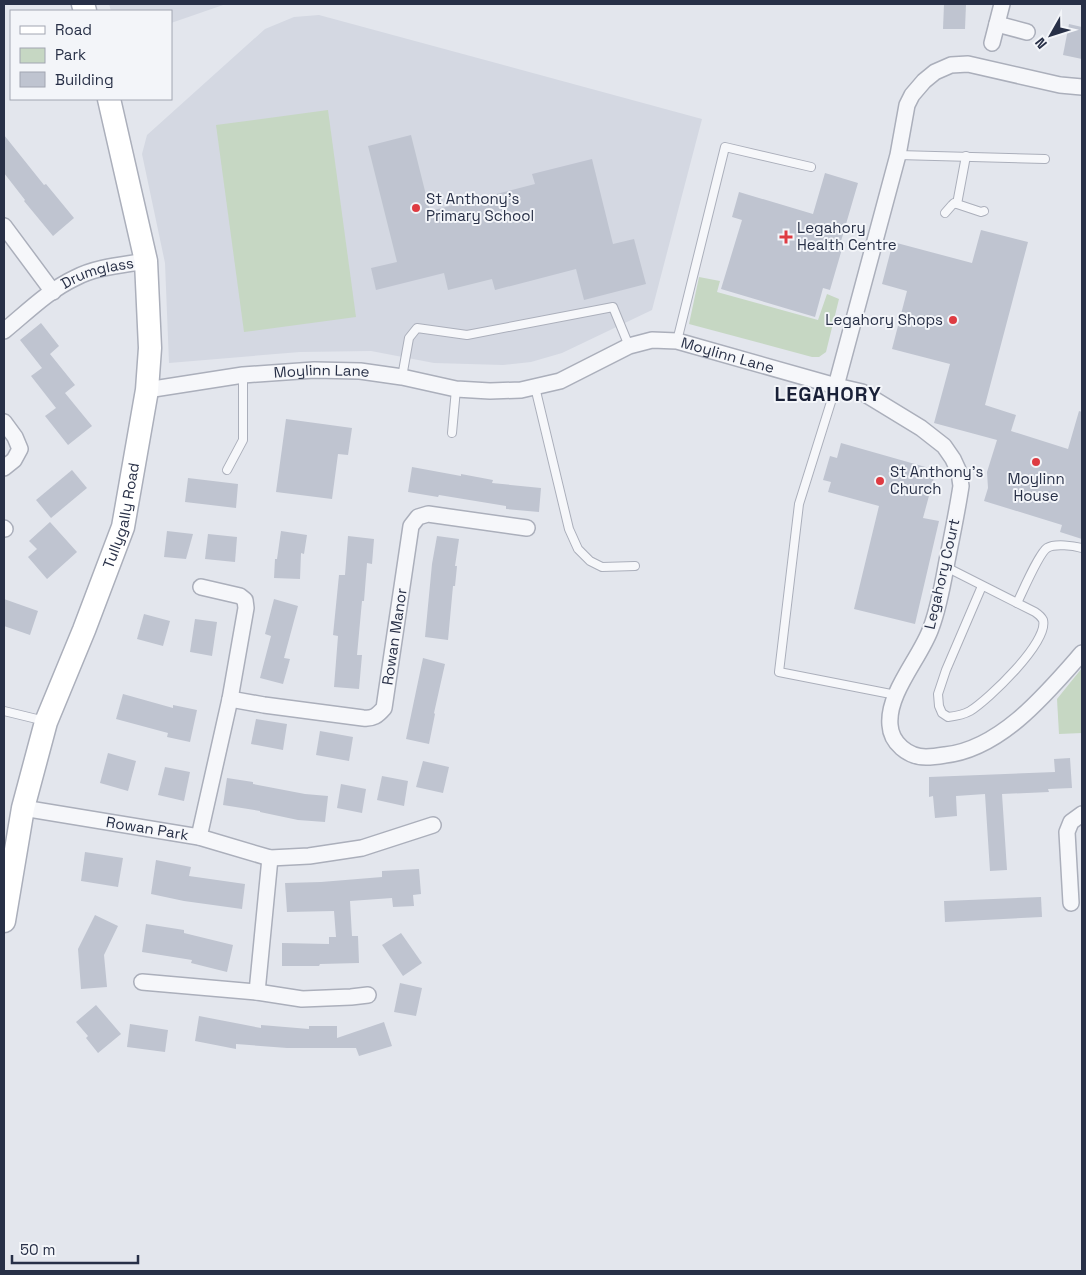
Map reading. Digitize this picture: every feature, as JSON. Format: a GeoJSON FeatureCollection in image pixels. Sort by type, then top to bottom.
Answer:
{"type":"FeatureCollection","features":[{"type":"Feature","properties":{"kind":"street"},"geometry":{"type":"LineString","coordinates":[[992,43],[1002,4]]}},
{"type":"Feature","properties":{"kind":"street"},"geometry":{"type":"LineString","coordinates":[[997,24],[1027,32]]}},
{"type":"Feature","properties":{"kind":"street"},"geometry":{"type":"LineString","coordinates":[[836,386],[898,156],[907,105],[912,95],[935,72],[950,65],[968,64],[1060,85],[1082,87]]}},
{"type":"Feature","properties":{"kind":"street","name":"Tullygally Road"},"geometry":{"type":"LineString","coordinates":[[4,921],[23,808],[46,722],[84,630],[123,527],[147,390],[150,348],[146,261],[109,100]]}},
{"type":"Feature","properties":{"kind":"street","name":"Drumglass"},"geometry":{"type":"LineString","coordinates":[[4,226],[53,292]]}},
{"type":"Feature","properties":{"kind":"street","name":"Drumglass"},"geometry":{"type":"LineString","coordinates":[[4,331],[75,277],[101,269],[146,261]]}},
{"type":"Feature","properties":{"kind":"street","name":"Moylinn Lane"},"geometry":{"type":"LineString","coordinates":[[147,390],[243,375],[314,370],[360,371],[402,377],[456,390],[521,390],[560,381],[629,346],[652,340],[678,341],[836,386]]}},
{"type":"Feature","properties":{"kind":"street","name":"Legahory Court"},"geometry":{"type":"LineString","coordinates":[[836,386],[862,392],[921,428],[944,446],[959,472],[961,486],[946,568],[931,629],[896,695],[890,715],[892,735],[898,744],[906,752],[925,757],[965,751],[983,744],[997,736],[1023,715],[1057,682],[1082,653]]}},
{"type":"Feature","properties":{"kind":"street"},"geometry":{"type":"LineString","coordinates":[[4,422],[15,437],[20,449],[14,460],[4,468]]}},
{"type":"Feature","properties":{"kind":"street","name":"Rowan Manor"},"geometry":{"type":"LineString","coordinates":[[230,699],[362,718],[378,715],[384,708],[411,526],[418,517],[428,514],[527,528]]}},
{"type":"Feature","properties":{"kind":"street"},"geometry":{"type":"LineString","coordinates":[[199,837],[230,699],[246,608],[245,600],[240,596],[201,587]]}},
{"type":"Feature","properties":{"kind":"street","name":"Rowan Park"},"geometry":{"type":"LineString","coordinates":[[23,808],[199,837],[270,858],[309,856],[362,848],[433,825]]}},
{"type":"Feature","properties":{"kind":"street"},"geometry":{"type":"LineString","coordinates":[[1071,903],[1067,832],[1071,822],[1082,814]]}},
{"type":"Feature","properties":{"kind":"street"},"geometry":{"type":"LineString","coordinates":[[258,992],[270,858]]}},
{"type":"Feature","properties":{"kind":"street"},"geometry":{"type":"LineString","coordinates":[[142,982],[258,992],[302,998],[351,997],[368,994]]}},
{"type":"Feature","properties":{"kind":"lane"},"geometry":{"type":"LineString","coordinates":[[678,341],[725,147],[811,167]]}},
{"type":"Feature","properties":{"kind":"lane"},"geometry":{"type":"LineString","coordinates":[[898,156],[1044,159]]}},
{"type":"Feature","properties":{"kind":"lane"},"geometry":{"type":"LineString","coordinates":[[957,204],[966,156]]}},
{"type":"Feature","properties":{"kind":"lane"},"geometry":{"type":"LineString","coordinates":[[945,213],[954,203],[981,212],[984,211]]}},
{"type":"Feature","properties":{"kind":"lane"},"geometry":{"type":"LineString","coordinates":[[402,377],[409,338],[417,328],[467,335],[613,307],[629,346]]}},
{"type":"Feature","properties":{"kind":"lane"},"geometry":{"type":"LineString","coordinates":[[227,470],[243,440],[243,375]]}},
{"type":"Feature","properties":{"kind":"lane"},"geometry":{"type":"LineString","coordinates":[[836,386],[799,504],[778,672],[896,695]]}},
{"type":"Feature","properties":{"kind":"lane"},"geometry":{"type":"LineString","coordinates":[[535,387],[569,528],[578,549],[590,561],[602,567],[635,566]]}},
{"type":"Feature","properties":{"kind":"lane"},"geometry":{"type":"LineString","coordinates":[[452,433],[456,390]]}},
{"type":"Feature","properties":{"kind":"lane"},"geometry":{"type":"LineString","coordinates":[[1017,603],[1033,569],[1047,548],[1070,545],[1082,548]]}},
{"type":"Feature","properties":{"kind":"lane"},"geometry":{"type":"LineString","coordinates":[[946,568],[1035,612],[1040,616],[1043,625],[1036,644],[997,689],[971,710],[961,715],[948,717],[942,713],[938,694],[946,670],[982,586]]}},
{"type":"Feature","properties":{"kind":"lane"},"geometry":{"type":"LineString","coordinates":[[4,711],[46,722]]}},
{"type":"Feature","properties":{"kind":"shaded area"},"geometry":{"type":"Polygon","coordinates":[[[109,4],[226,4],[172,23],[172,10],[111,10],[109,4]]]}},
{"type":"Feature","properties":{"kind":"shaded area","name":"St Anthony's Primary School"},"geometry":{"type":"Polygon","coordinates":[[[319,15],[702,119],[652,310],[562,353],[531,362],[503,365],[434,363],[371,351],[300,352],[169,363],[165,263],[142,154],[147,135],[265,29],[294,17],[319,15]]]}},
{"type":"Feature","properties":{"kind":"green space"},"geometry":{"type":"Polygon","coordinates":[[[328,110],[356,317],[244,332],[216,125],[328,110]]]}},
{"type":"Feature","properties":{"kind":"green space"},"geometry":{"type":"Polygon","coordinates":[[[699,277],[720,281],[717,292],[818,320],[827,294],[839,299],[826,352],[819,357],[812,357],[689,324],[699,277]]]}},
{"type":"Feature","properties":{"kind":"green space"},"geometry":{"type":"Polygon","coordinates":[[[1082,668],[1082,733],[1059,734],[1057,699],[1082,668]]]}},
{"type":"Feature","properties":{"kind":"building"},"geometry":{"type":"Polygon","coordinates":[[[944,4],[966,4],[965,29],[943,29],[944,4]]]}},
{"type":"Feature","properties":{"kind":"building"},"geometry":{"type":"Polygon","coordinates":[[[1069,24],[1082,27],[1082,59],[1063,55],[1069,24]]]}},
{"type":"Feature","properties":{"kind":"building"},"geometry":{"type":"Polygon","coordinates":[[[4,135],[44,185],[46,184],[74,218],[53,236],[4,173],[4,135]]]}},
{"type":"Feature","properties":{"kind":"building"},"geometry":{"type":"Polygon","coordinates":[[[411,135],[430,211],[535,184],[532,174],[592,159],[613,244],[634,239],[646,284],[584,300],[576,269],[495,290],[492,279],[448,290],[444,273],[376,290],[371,268],[397,262],[368,146],[411,135]]]}},
{"type":"Feature","properties":{"kind":"building","name":"Legahory Health Centre"},"geometry":{"type":"Polygon","coordinates":[[[825,173],[858,183],[839,248],[842,249],[830,290],[823,288],[815,317],[721,289],[742,220],[732,217],[739,192],[813,214],[825,173]]]}},
{"type":"Feature","properties":{"kind":"building","name":"Legahory Shops"},"geometry":{"type":"Polygon","coordinates":[[[981,230],[1028,242],[985,405],[1016,415],[1011,431],[1068,449],[1079,411],[1082,412],[1082,539],[1060,532],[1062,525],[984,501],[988,488],[987,472],[997,440],[934,423],[950,364],[892,349],[907,291],[882,284],[893,242],[972,263],[981,230]]]}},
{"type":"Feature","properties":{"kind":"building"},"geometry":{"type":"Polygon","coordinates":[[[41,323],[59,346],[50,354],[75,385],[65,393],[92,426],[68,445],[45,416],[56,408],[31,376],[42,368],[20,340],[41,323]]]}},
{"type":"Feature","properties":{"kind":"building"},"geometry":{"type":"Polygon","coordinates":[[[286,419],[352,428],[348,455],[338,454],[332,499],[276,492],[286,419]]]}},
{"type":"Feature","properties":{"kind":"building"},"geometry":{"type":"Polygon","coordinates":[[[841,443],[936,470],[923,518],[939,521],[915,624],[854,609],[879,506],[828,492],[831,482],[823,480],[830,456],[837,458],[841,443]]]}},
{"type":"Feature","properties":{"kind":"building"},"geometry":{"type":"Polygon","coordinates":[[[412,467],[493,480],[492,483],[541,488],[539,512],[506,509],[506,506],[408,492],[412,467]]]}},
{"type":"Feature","properties":{"kind":"building"},"geometry":{"type":"Polygon","coordinates":[[[72,470],[87,488],[51,518],[36,500],[72,470]]]}},
{"type":"Feature","properties":{"kind":"building"},"geometry":{"type":"Polygon","coordinates":[[[188,478],[238,484],[236,508],[185,502],[188,478]]]}},
{"type":"Feature","properties":{"kind":"building"},"geometry":{"type":"Polygon","coordinates":[[[50,522],[77,552],[47,579],[28,557],[37,549],[29,541],[50,522]]]}},
{"type":"Feature","properties":{"kind":"building"},"geometry":{"type":"Polygon","coordinates":[[[167,531],[193,534],[186,559],[164,557],[167,531]]]}},
{"type":"Feature","properties":{"kind":"building"},"geometry":{"type":"Polygon","coordinates":[[[281,531],[307,535],[304,554],[301,553],[300,579],[274,578],[275,559],[277,559],[281,531]]]}},
{"type":"Feature","properties":{"kind":"building"},"geometry":{"type":"Polygon","coordinates":[[[208,534],[237,537],[235,562],[205,559],[208,534]]]}},
{"type":"Feature","properties":{"kind":"building"},"geometry":{"type":"Polygon","coordinates":[[[348,536],[374,539],[372,564],[367,563],[364,601],[362,601],[357,655],[362,655],[359,689],[334,687],[338,636],[333,635],[339,575],[345,575],[348,536]]]}},
{"type":"Feature","properties":{"kind":"building"},"geometry":{"type":"Polygon","coordinates":[[[437,536],[459,539],[448,640],[425,637],[432,564],[437,536]]]}},
{"type":"Feature","properties":{"kind":"building"},"geometry":{"type":"Polygon","coordinates":[[[4,599],[38,611],[30,635],[4,626],[4,599]]]}},
{"type":"Feature","properties":{"kind":"building"},"geometry":{"type":"Polygon","coordinates":[[[274,599],[298,606],[284,658],[290,659],[283,684],[260,678],[271,636],[265,634],[274,599]]]}},
{"type":"Feature","properties":{"kind":"building"},"geometry":{"type":"Polygon","coordinates":[[[144,614],[170,621],[163,646],[137,639],[144,614]]]}},
{"type":"Feature","properties":{"kind":"building"},"geometry":{"type":"Polygon","coordinates":[[[195,619],[217,622],[212,656],[190,652],[195,619]]]}},
{"type":"Feature","properties":{"kind":"building"},"geometry":{"type":"Polygon","coordinates":[[[423,658],[445,664],[429,744],[406,739],[423,658]]]}},
{"type":"Feature","properties":{"kind":"building"},"geometry":{"type":"Polygon","coordinates":[[[123,694],[173,708],[173,705],[197,710],[190,742],[167,737],[168,733],[116,719],[123,694]]]}},
{"type":"Feature","properties":{"kind":"building"},"geometry":{"type":"Polygon","coordinates":[[[256,719],[287,724],[283,750],[251,744],[256,719]]]}},
{"type":"Feature","properties":{"kind":"building"},"geometry":{"type":"Polygon","coordinates":[[[320,731],[353,737],[349,761],[316,755],[320,731]]]}},
{"type":"Feature","properties":{"kind":"building"},"geometry":{"type":"Polygon","coordinates":[[[108,753],[136,761],[128,791],[100,783],[108,753]]]}},
{"type":"Feature","properties":{"kind":"building"},"geometry":{"type":"Polygon","coordinates":[[[1070,758],[1072,788],[1048,789],[1049,792],[1002,794],[1007,870],[990,871],[985,794],[956,796],[957,816],[935,818],[933,796],[929,797],[929,777],[1055,772],[1054,759],[1070,758]]]}},
{"type":"Feature","properties":{"kind":"building"},"geometry":{"type":"Polygon","coordinates":[[[423,761],[449,767],[443,793],[416,787],[423,761]]]}},
{"type":"Feature","properties":{"kind":"building"},"geometry":{"type":"Polygon","coordinates":[[[165,767],[190,772],[184,801],[158,795],[165,767]]]}},
{"type":"Feature","properties":{"kind":"building"},"geometry":{"type":"Polygon","coordinates":[[[382,776],[408,781],[404,806],[377,800],[382,776]]]}},
{"type":"Feature","properties":{"kind":"building"},"geometry":{"type":"Polygon","coordinates":[[[227,778],[305,794],[328,796],[325,822],[298,820],[223,805],[227,778]]]}},
{"type":"Feature","properties":{"kind":"building"},"geometry":{"type":"Polygon","coordinates":[[[341,784],[366,789],[362,813],[337,808],[341,784]]]}},
{"type":"Feature","properties":{"kind":"building"},"geometry":{"type":"Polygon","coordinates":[[[85,852],[123,858],[118,887],[81,881],[85,852]]]}},
{"type":"Feature","properties":{"kind":"building"},"geometry":{"type":"Polygon","coordinates":[[[156,860],[191,867],[189,876],[245,884],[242,909],[184,901],[151,894],[156,860]]]}},
{"type":"Feature","properties":{"kind":"building"},"geometry":{"type":"Polygon","coordinates":[[[419,869],[421,894],[413,895],[414,906],[393,907],[392,898],[350,901],[352,936],[358,936],[359,963],[282,966],[282,943],[329,944],[329,937],[336,937],[334,911],[287,912],[285,883],[382,877],[382,871],[419,869]]]}},
{"type":"Feature","properties":{"kind":"building"},"geometry":{"type":"Polygon","coordinates":[[[1041,897],[1042,917],[945,922],[944,901],[1041,897]]]}},
{"type":"Feature","properties":{"kind":"building"},"geometry":{"type":"Polygon","coordinates":[[[95,915],[118,926],[104,955],[107,987],[81,989],[78,949],[95,915]]]}},
{"type":"Feature","properties":{"kind":"building"},"geometry":{"type":"Polygon","coordinates":[[[146,924],[184,930],[184,933],[233,945],[227,972],[191,963],[192,960],[142,952],[146,924]]]}},
{"type":"Feature","properties":{"kind":"building"},"geometry":{"type":"Polygon","coordinates":[[[401,933],[422,963],[403,976],[382,945],[401,933]]]}},
{"type":"Feature","properties":{"kind":"building"},"geometry":{"type":"Polygon","coordinates":[[[400,983],[422,988],[416,1016],[394,1012],[400,983]]]}},
{"type":"Feature","properties":{"kind":"building"},"geometry":{"type":"Polygon","coordinates":[[[96,1005],[121,1034],[98,1053],[86,1038],[88,1036],[76,1022],[96,1005]]]}},
{"type":"Feature","properties":{"kind":"building"},"geometry":{"type":"Polygon","coordinates":[[[199,1016],[261,1028],[261,1025],[309,1029],[309,1026],[337,1026],[337,1038],[384,1022],[392,1046],[359,1056],[356,1048],[287,1048],[236,1044],[236,1049],[195,1041],[199,1016]]]}},
{"type":"Feature","properties":{"kind":"building"},"geometry":{"type":"Polygon","coordinates":[[[130,1024],[168,1030],[165,1052],[127,1047],[130,1024]]]}},
{"type":"Feature","properties":{"kind":"place","name":"St Anthony's Primary School"},"geometry":{"type":"Point","coordinates":[416,208]}},
{"type":"Feature","properties":{"kind":"place","name":"Legahory Health Centre"},"geometry":{"type":"Point","coordinates":[786,237]}},
{"type":"Feature","properties":{"kind":"place","name":"Legahory Shops"},"geometry":{"type":"Point","coordinates":[953,320]}},
{"type":"Feature","properties":{"kind":"place","name":"Moylinn House"},"geometry":{"type":"Point","coordinates":[1036,462]}},
{"type":"Feature","properties":{"kind":"place","name":"St Anthony's Church"},"geometry":{"type":"Point","coordinates":[880,481]}},
{"type":"Feature","properties":{"kind":"district","name":"LEGAHORY"},"geometry":{"type":"Point","coordinates":[828,394]}}]}
